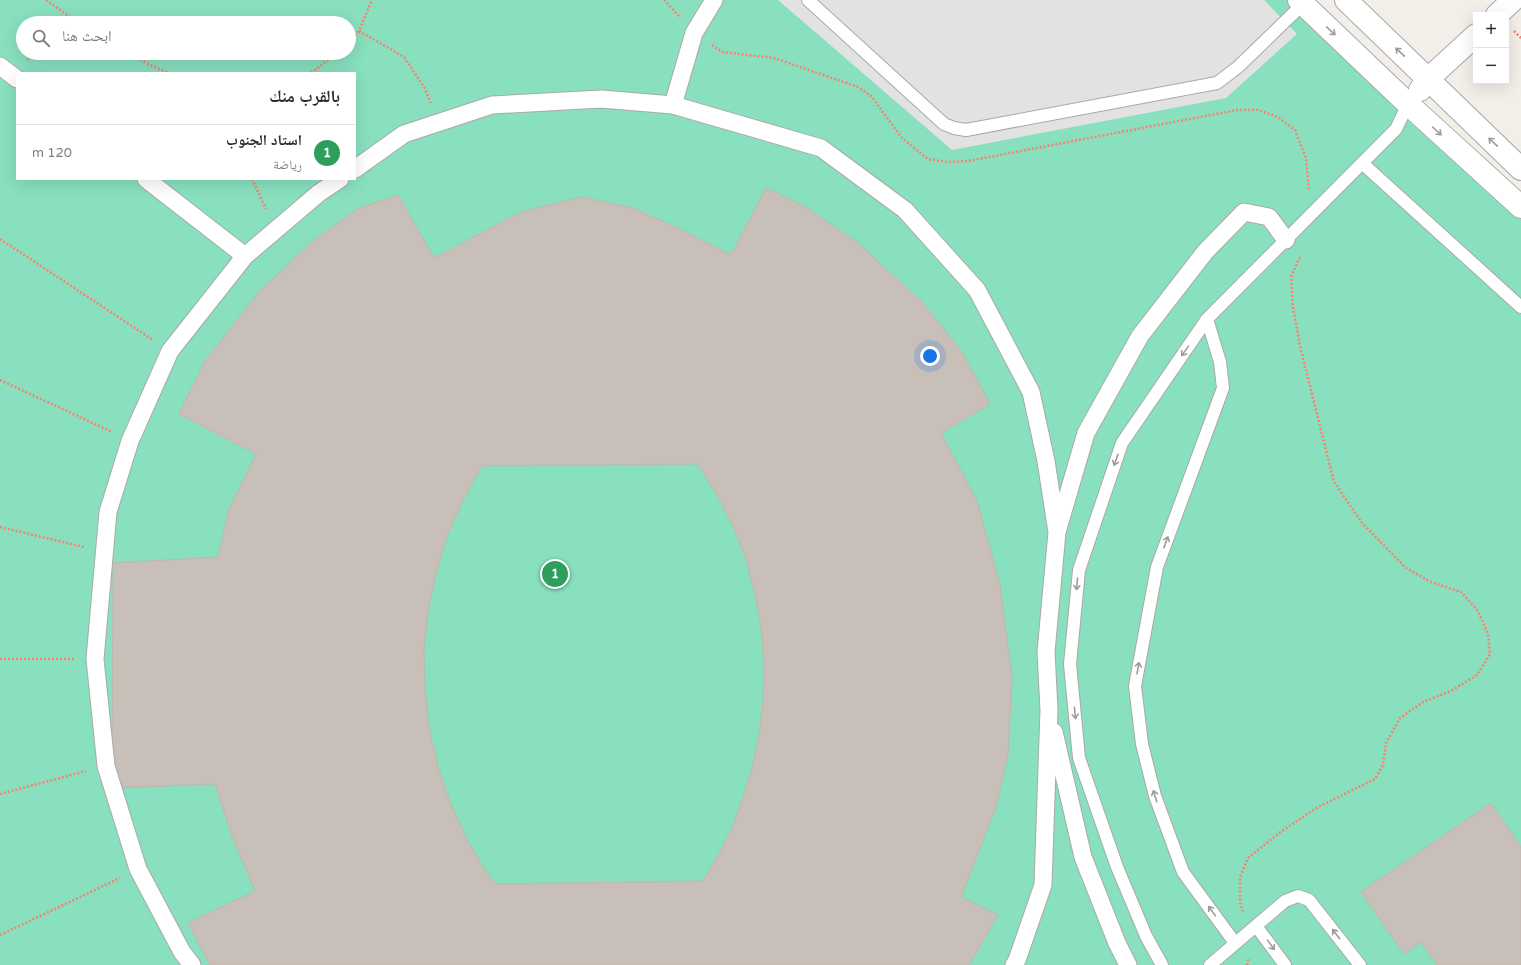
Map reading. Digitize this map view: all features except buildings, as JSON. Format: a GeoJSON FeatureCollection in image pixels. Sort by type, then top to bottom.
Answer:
{"type":"FeatureCollection","features":[{"type":"Feature","properties":{"kind":"street"},"geometry":{"type":"LineString","coordinates":[[673,105],[694,33],[714,0]]}},
{"type":"Feature","properties":{"kind":"street"},"geometry":{"type":"LineString","coordinates":[[1346,0],[1521,169]]}},
{"type":"Feature","properties":{"kind":"street"},"geometry":{"type":"LineString","coordinates":[[1500,12],[1513,0]]}},
{"type":"Feature","properties":{"kind":"street"},"geometry":{"type":"LineString","coordinates":[[1301,2],[1408,104],[1521,207]]}},
{"type":"Feature","properties":{"kind":"street"},"geometry":{"type":"LineString","coordinates":[[1408,104],[1428,79],[1473,38]]}},
{"type":"Feature","properties":{"kind":"street"},"geometry":{"type":"LineString","coordinates":[[0,66],[16,78]]}},
{"type":"Feature","properties":{"kind":"street"},"geometry":{"type":"LineString","coordinates":[[356,167],[404,134],[492,105],[601,100],[673,105],[822,148],[905,210],[977,290],[1031,392],[1046,461],[1057,532]]}},
{"type":"Feature","properties":{"kind":"street"},"geometry":{"type":"LineString","coordinates":[[147,180],[245,256]]}},
{"type":"Feature","properties":{"kind":"street"},"geometry":{"type":"LineString","coordinates":[[192,965],[182,952],[138,869],[106,766],[95,659],[108,512],[130,441],[170,351],[245,256],[319,193],[338,180]]}},
{"type":"Feature","properties":{"kind":"street"},"geometry":{"type":"LineString","coordinates":[[1014,965],[1043,885],[1049,710],[1046,652],[1057,532],[1086,433],[1140,336],[1205,252],[1244,212],[1269,218],[1286,240]]}},
{"type":"Feature","properties":{"kind":"street"},"geometry":{"type":"LineString","coordinates":[[1049,710],[1083,857],[1117,943],[1128,965]]}},
{"type":"Feature","properties":{"kind":"lane"},"geometry":{"type":"LineString","coordinates":[[808,0],[944,124],[954,128],[966,130],[1217,83],[1238,67],[1301,2]]}},
{"type":"Feature","properties":{"kind":"lane"},"geometry":{"type":"LineString","coordinates":[[1162,965],[1146,936],[1117,867],[1079,758],[1070,664],[1079,570],[1122,443],[1207,318],[1396,129],[1408,104]]}},
{"type":"Feature","properties":{"kind":"lane"},"geometry":{"type":"LineString","coordinates":[[1362,163],[1521,307]]}},
{"type":"Feature","properties":{"kind":"lane"},"geometry":{"type":"LineString","coordinates":[[1207,318],[1220,362],[1223,388],[1157,567],[1135,686],[1142,744],[1155,796],[1183,872],[1235,943]]}},
{"type":"Feature","properties":{"kind":"lane"},"geometry":{"type":"LineString","coordinates":[[1210,965],[1285,901],[1292,898],[1304,897],[1310,900],[1360,965]]}},
{"type":"Feature","properties":{"kind":"lane"},"geometry":{"type":"LineString","coordinates":[[1253,929],[1285,965]]}},
{"type":"Feature","properties":{"kind":"path"},"geometry":{"type":"LineString","coordinates":[[46,0],[69,16]]}},
{"type":"Feature","properties":{"kind":"path"},"geometry":{"type":"LineString","coordinates":[[356,34],[359,31],[372,0]]}},
{"type":"Feature","properties":{"kind":"path"},"geometry":{"type":"LineString","coordinates":[[664,0],[694,33],[722,52],[774,58],[858,87],[871,96],[902,138],[928,158],[947,162],[968,161],[1237,110],[1258,110],[1278,117],[1295,130],[1306,158],[1312,214]]}},
{"type":"Feature","properties":{"kind":"path"},"geometry":{"type":"LineString","coordinates":[[359,31],[404,57],[424,87],[440,122]]}},
{"type":"Feature","properties":{"kind":"path"},"geometry":{"type":"LineString","coordinates":[[141,60],[167,72]]}},
{"type":"Feature","properties":{"kind":"path"},"geometry":{"type":"LineString","coordinates":[[312,72],[328,60]]}},
{"type":"Feature","properties":{"kind":"path"},"geometry":{"type":"LineString","coordinates":[[252,180],[276,230]]}},
{"type":"Feature","properties":{"kind":"path"},"geometry":{"type":"LineString","coordinates":[[0,239],[170,351]]}},
{"type":"Feature","properties":{"kind":"path"},"geometry":{"type":"LineString","coordinates":[[1248,965],[1253,929],[1240,903],[1240,877],[1248,858],[1279,833],[1318,807],[1375,779],[1383,765],[1386,743],[1400,718],[1423,702],[1451,691],[1477,675],[1490,654],[1488,634],[1478,611],[1461,592],[1431,582],[1406,568],[1362,523],[1334,482],[1300,346],[1293,307],[1291,277],[1301,254]]}},
{"type":"Feature","properties":{"kind":"path"},"geometry":{"type":"LineString","coordinates":[[0,380],[130,441]]}},
{"type":"Feature","properties":{"kind":"path"},"geometry":{"type":"LineString","coordinates":[[0,527],[104,552]]}},
{"type":"Feature","properties":{"kind":"path"},"geometry":{"type":"LineString","coordinates":[[0,659],[95,659]]}},
{"type":"Feature","properties":{"kind":"path"},"geometry":{"type":"LineString","coordinates":[[0,794],[106,766]]}},
{"type":"Feature","properties":{"kind":"path"},"geometry":{"type":"LineString","coordinates":[[0,935],[138,869]]}},
{"type":"Feature","properties":{"kind":"green space"},"geometry":{"type":"Polygon","coordinates":[[[0,0],[1287,0],[1339,38],[1521,213],[1521,965],[0,965],[0,0]]]}},
{"type":"Feature","properties":{"kind":"shaded area"},"geometry":{"type":"Polygon","coordinates":[[[778,0],[1264,0],[1297,34],[1226,98],[952,150],[778,0]]]}},
{"type":"Feature","properties":{"kind":"place","name":"استاد الجنوب"},"geometry":{"type":"Point","coordinates":[555,574]}}]}
